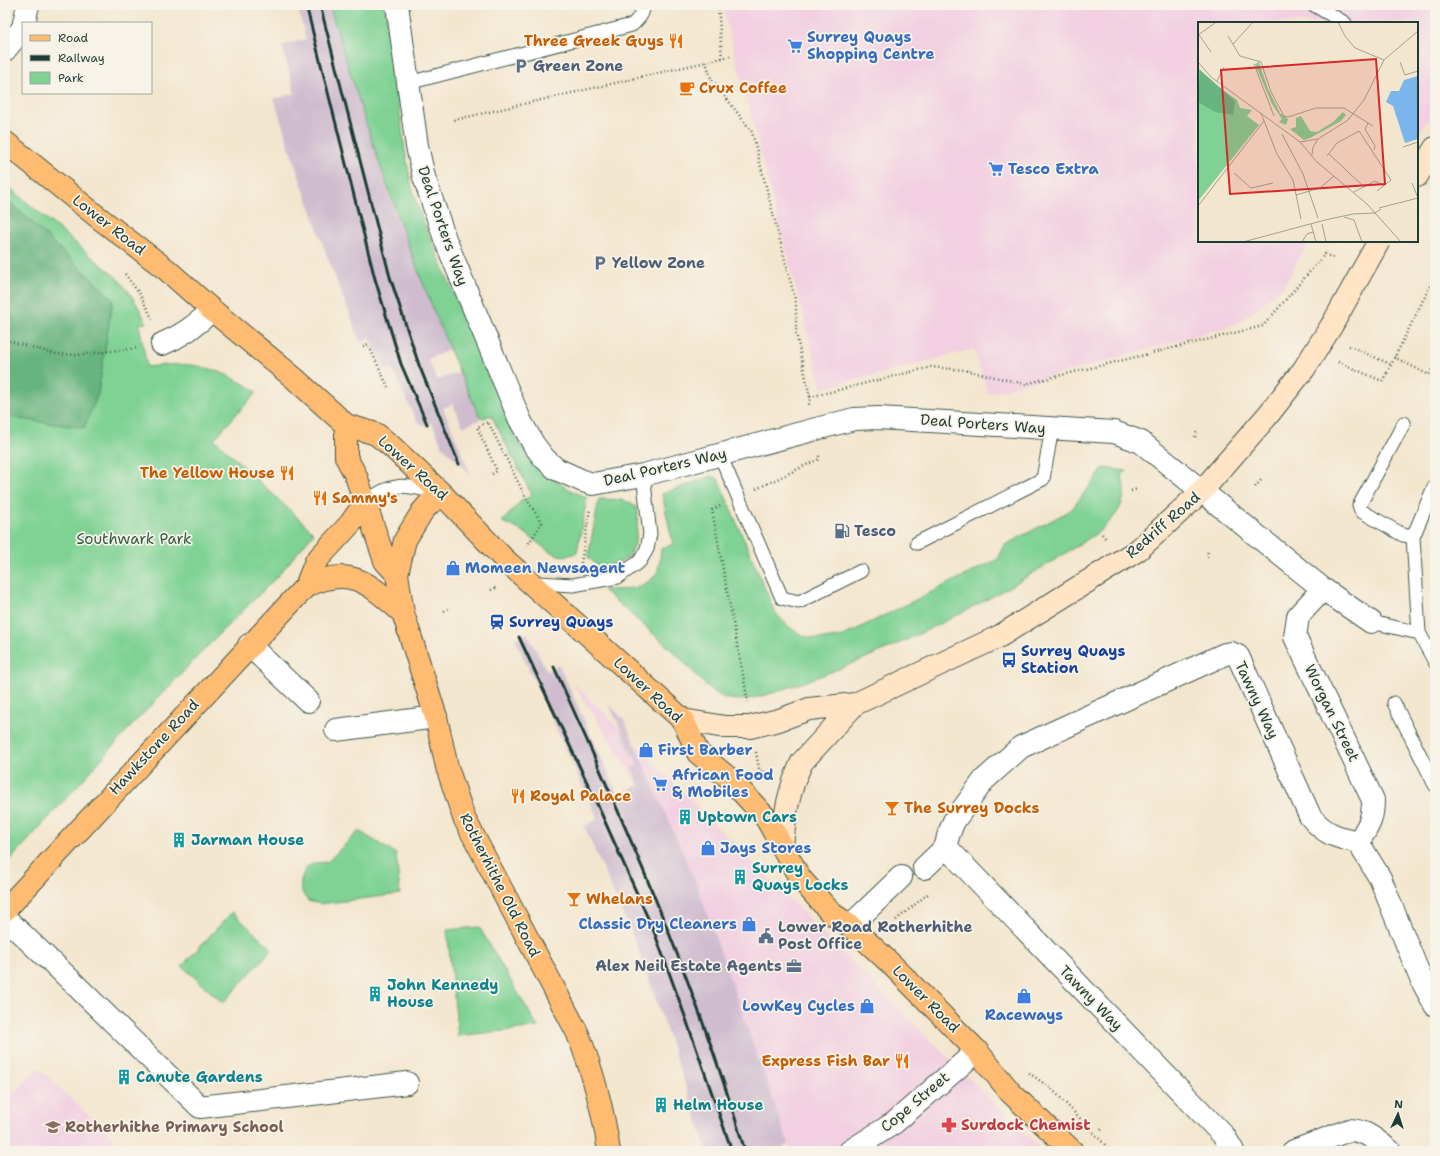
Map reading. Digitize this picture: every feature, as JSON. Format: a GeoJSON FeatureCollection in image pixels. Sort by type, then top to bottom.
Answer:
{"type":"FeatureCollection","features":[{"type":"Feature","properties":{"kind":"main road","name":"Lower Road"},"geometry":{"type":"LineString","coordinates":[[5,142],[99,218],[167,270],[212,310],[294,378],[346,425],[376,434],[443,495],[504,559],[683,720],[698,753],[730,779],[766,818],[800,878],[831,913],[850,926],[891,964],[977,1051],[1011,1093],[1072,1151]]}},
{"type":"Feature","properties":{"kind":"main road"},"geometry":{"type":"LineString","coordinates":[[1418,174],[1435,148]]}},
{"type":"Feature","properties":{"kind":"main road","name":"Redriff Road"},"geometry":{"type":"LineString","coordinates":[[683,720],[725,727],[750,727],[779,720],[809,709],[855,704],[1000,636],[1138,550],[1201,492],[1268,415],[1304,370],[1332,325],[1378,242]]}},
{"type":"Feature","properties":{"kind":"main road","name":"Rotherhithe Old Road"},"geometry":{"type":"LineString","coordinates":[[346,425],[346,457],[356,476],[385,561],[396,574]]}},
{"type":"Feature","properties":{"kind":"main road","name":"Rotherhithe Old Road"},"geometry":{"type":"LineString","coordinates":[[443,495],[429,504],[405,540],[396,574],[403,613],[436,717],[447,767],[464,818],[577,1032],[590,1063],[600,1096],[609,1151]]}},
{"type":"Feature","properties":{"kind":"main road","name":"Hawkstone Road"},"geometry":{"type":"LineString","coordinates":[[306,586],[316,561],[350,524],[365,504]]}},
{"type":"Feature","properties":{"kind":"main road","name":"Hawkstone Road"},"geometry":{"type":"LineString","coordinates":[[5,910],[249,645],[306,586],[324,578],[341,576],[359,580],[375,589],[403,613]]}},
{"type":"Feature","properties":{"kind":"main road","name":"Redriff Road"},"geometry":{"type":"LineString","coordinates":[[782,846],[786,809],[790,790],[802,762],[855,704]]}},
{"type":"Feature","properties":{"kind":"street"},"geometry":{"type":"LineString","coordinates":[[24,22],[28,5]]}},
{"type":"Feature","properties":{"kind":"street","name":"Deal Porters Way"},"geometry":{"type":"LineString","coordinates":[[397,5],[417,146],[422,170],[445,239],[520,420],[534,445],[544,458],[556,469],[583,482],[593,484],[643,475],[854,419],[878,418],[1114,432],[1141,442],[1201,492]]}},
{"type":"Feature","properties":{"kind":"street"},"geometry":{"type":"LineString","coordinates":[[5,50],[22,29]]}},
{"type":"Feature","properties":{"kind":"street"},"geometry":{"type":"LineString","coordinates":[[162,344],[197,325],[212,310]]}},
{"type":"Feature","properties":{"kind":"street"},"geometry":{"type":"LineString","coordinates":[[1201,492],[1323,589],[1371,622]]}},
{"type":"Feature","properties":{"kind":"street","name":"Worgan Street"},"geometry":{"type":"LineString","coordinates":[[1323,589],[1298,616],[1295,637],[1373,800],[1373,815],[1368,828],[1358,842]]}},
{"type":"Feature","properties":{"kind":"street"},"geometry":{"type":"LineString","coordinates":[[249,645],[308,701]]}},
{"type":"Feature","properties":{"kind":"street","name":"Tawny Way"},"geometry":{"type":"LineString","coordinates":[[1232,1151],[1224,1136],[946,847],[948,836],[954,821],[984,780],[1021,747],[1225,654],[1231,654],[1238,656],[1310,816],[1320,828],[1337,837],[1358,842]]}},
{"type":"Feature","properties":{"kind":"street"},"geometry":{"type":"LineString","coordinates":[[336,730],[436,717]]}},
{"type":"Feature","properties":{"kind":"street"},"geometry":{"type":"LineString","coordinates":[[1358,842],[1380,878],[1421,979],[1435,1005]]}},
{"type":"Feature","properties":{"kind":"street"},"geometry":{"type":"LineString","coordinates":[[924,868],[946,847]]}},
{"type":"Feature","properties":{"kind":"street"},"geometry":{"type":"LineString","coordinates":[[850,926],[901,877]]}},
{"type":"Feature","properties":{"kind":"street"},"geometry":{"type":"LineString","coordinates":[[5,918],[200,1107],[407,1083]]}},
{"type":"Feature","properties":{"kind":"street","name":"Cope Street"},"geometry":{"type":"LineString","coordinates":[[850,1151],[894,1123],[977,1051]]}},
{"type":"Feature","properties":{"kind":"street"},"geometry":{"type":"LineString","coordinates":[[1294,1151],[1349,1130],[1358,1130],[1364,1132],[1390,1151]]}},
{"type":"Feature","properties":{"kind":"lane"},"geometry":{"type":"LineString","coordinates":[[408,83],[632,25],[638,19],[643,10],[643,5]]}},
{"type":"Feature","properties":{"kind":"lane"},"geometry":{"type":"LineString","coordinates":[[1314,5],[1344,22]]}},
{"type":"Feature","properties":{"kind":"lane"},"geometry":{"type":"LineString","coordinates":[[1404,423],[1359,506],[1361,511],[1403,535],[1413,537]]}},
{"type":"Feature","properties":{"kind":"lane"},"geometry":{"type":"LineString","coordinates":[[917,543],[1043,479],[1052,428]]}},
{"type":"Feature","properties":{"kind":"lane"},"geometry":{"type":"LineString","coordinates":[[720,455],[782,598],[799,602],[861,571]]}},
{"type":"Feature","properties":{"kind":"lane"},"geometry":{"type":"LineString","coordinates":[[523,576],[539,583],[573,585],[618,577],[629,571],[640,561],[647,549],[650,534],[643,475]]}},
{"type":"Feature","properties":{"kind":"lane","name":"Lower Road"},"geometry":{"type":"LineString","coordinates":[[365,504],[372,497],[400,486],[412,486],[443,495]]}},
{"type":"Feature","properties":{"kind":"lane"},"geometry":{"type":"LineString","coordinates":[[1434,488],[1413,537],[1419,633],[1435,662]]}},
{"type":"Feature","properties":{"kind":"lane"},"geometry":{"type":"LineString","coordinates":[[1371,622],[1419,633]]}},
{"type":"Feature","properties":{"kind":"lane"},"geometry":{"type":"LineString","coordinates":[[1394,703],[1435,785]]}},
{"type":"Feature","properties":{"kind":"path"},"geometry":{"type":"LineString","coordinates":[[718,5],[722,58]]}},
{"type":"Feature","properties":{"kind":"path"},"geometry":{"type":"LineString","coordinates":[[454,120],[730,56]]}},
{"type":"Feature","properties":{"kind":"path"},"geometry":{"type":"LineString","coordinates":[[706,62],[710,78],[752,132],[796,303],[796,333],[810,397],[931,367],[964,370],[1024,384],[1263,326],[1325,254],[1335,259]]}},
{"type":"Feature","properties":{"kind":"path"},"geometry":{"type":"LineString","coordinates":[[5,340],[56,354],[76,355],[162,344],[146,304],[125,274]]}},
{"type":"Feature","properties":{"kind":"path"},"geometry":{"type":"LineString","coordinates":[[129,279],[132,276]]}},
{"type":"Feature","properties":{"kind":"path"},"geometry":{"type":"LineString","coordinates":[[1337,361],[1382,381],[1435,276]]}},
{"type":"Feature","properties":{"kind":"path"},"geometry":{"type":"LineString","coordinates":[[363,346],[368,344],[388,387]]}},
{"type":"Feature","properties":{"kind":"path"},"geometry":{"type":"LineString","coordinates":[[1345,344],[1390,364]]}},
{"type":"Feature","properties":{"kind":"path"},"geometry":{"type":"LineString","coordinates":[[1394,357],[1430,375],[1435,363]]}},
{"type":"Feature","properties":{"kind":"path"},"geometry":{"type":"LineString","coordinates":[[492,474],[497,471],[477,427],[488,422],[526,498],[542,523],[527,546]]}},
{"type":"Feature","properties":{"kind":"path"},"geometry":{"type":"LineString","coordinates":[[1194,437],[1197,431]]}},
{"type":"Feature","properties":{"kind":"path"},"geometry":{"type":"LineString","coordinates":[[752,491],[819,459],[818,453]]}},
{"type":"Feature","properties":{"kind":"path"},"geometry":{"type":"LineString","coordinates":[[1255,487],[1262,479]]}},
{"type":"Feature","properties":{"kind":"path"},"geometry":{"type":"LineString","coordinates":[[1131,491],[1137,489]]}},
{"type":"Feature","properties":{"kind":"path"},"geometry":{"type":"LineString","coordinates":[[726,503],[712,510],[748,703]]}},
{"type":"Feature","properties":{"kind":"path"},"geometry":{"type":"LineString","coordinates":[[583,569],[581,562],[590,507]]}},
{"type":"Feature","properties":{"kind":"path"},"geometry":{"type":"LineString","coordinates":[[1102,534],[1106,539]]}},
{"type":"Feature","properties":{"kind":"path"},"geometry":{"type":"LineString","coordinates":[[1206,557],[1208,550]]}},
{"type":"Feature","properties":{"kind":"path"},"geometry":{"type":"LineString","coordinates":[[444,611],[451,607]]}},
{"type":"Feature","properties":{"kind":"path"},"geometry":{"type":"LineString","coordinates":[[754,749],[761,771]]}},
{"type":"Feature","properties":{"kind":"path"},"geometry":{"type":"LineString","coordinates":[[723,824],[732,814]]}},
{"type":"Feature","properties":{"kind":"path"},"geometry":{"type":"LineString","coordinates":[[1025,1070],[1052,1089],[1111,1151]]}},
{"type":"Feature","properties":{"kind":"shaded area"},"geometry":{"type":"Polygon","coordinates":[[[297,5],[329,5],[390,198],[449,350],[428,359],[437,380],[459,372],[481,419],[463,427],[453,404],[443,408],[471,475],[442,446],[432,423],[422,426],[416,420],[392,368],[385,370],[370,338],[361,343],[330,264],[294,162],[274,99],[295,93],[282,46],[306,39],[297,5]]]}},
{"type":"Feature","properties":{"kind":"shaded area","name":"Tesco Extra"},"geometry":{"type":"Polygon","coordinates":[[[722,5],[1435,5],[1435,110],[1418,135],[1418,22],[1198,22],[1198,242],[1309,242],[1283,287],[1237,324],[988,394],[974,349],[822,389],[722,5]]]}},
{"type":"Feature","properties":{"kind":"shaded area"},"geometry":{"type":"Polygon","coordinates":[[[527,633],[547,671],[559,665],[618,795],[639,785],[632,768],[638,765],[609,704],[624,720],[695,880],[789,1145],[770,1151],[708,1151],[638,948],[584,826],[598,819],[515,639],[527,633]]]}},
{"type":"Feature","properties":{"kind":"shaded area"},"geometry":{"type":"Polygon","coordinates":[[[571,680],[1042,1151],[791,1151],[685,857],[571,680]]]}},
{"type":"Feature","properties":{"kind":"shaded area","name":"Rotherhithe Primary School"},"geometry":{"type":"Polygon","coordinates":[[[38,1068],[127,1151],[5,1151],[5,1103],[38,1068]]]}},
{"type":"Feature","properties":{"kind":"green space"},"geometry":{"type":"Polygon","coordinates":[[[329,5],[384,5],[390,36],[405,151],[411,184],[419,211],[514,436],[529,457],[545,473],[564,486],[587,498],[577,552],[563,556],[556,554],[543,547],[525,533],[502,522],[520,502],[532,495],[491,415],[481,419],[458,369],[417,267],[379,163],[329,5]]]}},
{"type":"Feature","properties":{"kind":"green space","name":"Southwark Park"},"geometry":{"type":"Polygon","coordinates":[[[5,184],[116,277],[133,298],[146,323],[139,324],[147,367],[179,364],[192,365],[217,371],[243,383],[257,392],[214,439],[314,533],[276,578],[220,633],[135,722],[5,866],[5,184]]]}},
{"type":"Feature","properties":{"kind":"green space"},"geometry":{"type":"Polygon","coordinates":[[[5,197],[113,299],[98,394],[84,428],[5,417],[5,197]]]}},
{"type":"Feature","properties":{"kind":"green space"},"geometry":{"type":"Polygon","coordinates":[[[1104,468],[1127,471],[1121,475],[1124,484],[1124,492],[1120,508],[1116,515],[1097,533],[1026,577],[954,617],[878,653],[763,696],[733,700],[719,695],[705,685],[676,654],[603,590],[617,590],[639,586],[651,579],[656,574],[660,562],[661,549],[673,544],[662,494],[712,476],[718,479],[775,612],[790,627],[805,636],[822,639],[843,636],[998,559],[1005,545],[1071,510],[1104,468]]]}},
{"type":"Feature","properties":{"kind":"green space"},"geometry":{"type":"Polygon","coordinates":[[[599,499],[626,501],[631,503],[638,511],[637,533],[632,550],[628,557],[621,562],[599,567],[588,557],[599,499]]]}},
{"type":"Feature","properties":{"kind":"green space"},"geometry":{"type":"Polygon","coordinates":[[[359,831],[396,854],[400,894],[320,904],[308,901],[301,889],[302,876],[307,867],[315,863],[327,862],[359,831]]]}},
{"type":"Feature","properties":{"kind":"green space"},"geometry":{"type":"Polygon","coordinates":[[[232,912],[272,949],[223,1003],[182,966],[232,912]]]}},
{"type":"Feature","properties":{"kind":"green space"},"geometry":{"type":"Polygon","coordinates":[[[479,927],[538,1027],[458,1036],[447,930],[479,927]]]}},
{"type":"Feature","properties":{"kind":"railway"},"geometry":{"type":"LineString","coordinates":[[306,5],[375,279],[401,364],[427,424]]}},
{"type":"Feature","properties":{"kind":"railway"},"geometry":{"type":"LineString","coordinates":[[320,5],[390,277],[419,365],[459,464]]}},
{"type":"Feature","properties":{"kind":"railway"},"geometry":{"type":"LineString","coordinates":[[519,637],[598,806],[655,934],[732,1151]]}},
{"type":"Feature","properties":{"kind":"railway"},"geometry":{"type":"LineString","coordinates":[[554,667],[633,846],[682,966],[705,1027],[745,1151]]}},
{"type":"Feature","properties":{"kind":"place","name":"Three Greek Guys"},"geometry":{"type":"Point","coordinates":[676,41]}},
{"type":"Feature","properties":{"kind":"place","name":"Surrey Quays Shopping Centre"},"geometry":{"type":"Point","coordinates":[795,46]}},
{"type":"Feature","properties":{"kind":"place","name":"Green Zone"},"geometry":{"type":"Point","coordinates":[521,66]}},
{"type":"Feature","properties":{"kind":"place","name":"Crux Coffee"},"geometry":{"type":"Point","coordinates":[687,88]}},
{"type":"Feature","properties":{"kind":"place","name":"Tesco Extra"},"geometry":{"type":"Point","coordinates":[996,169]}},
{"type":"Feature","properties":{"kind":"place","name":"Yellow Zone"},"geometry":{"type":"Point","coordinates":[600,263]}},
{"type":"Feature","properties":{"kind":"place","name":"The Yellow House"},"geometry":{"type":"Point","coordinates":[287,473]}},
{"type":"Feature","properties":{"kind":"place","name":"Sammy's"},"geometry":{"type":"Point","coordinates":[320,498]}},
{"type":"Feature","properties":{"kind":"place","name":"Tesco"},"geometry":{"type":"Point","coordinates":[842,531]}},
{"type":"Feature","properties":{"kind":"place","name":"Momeen Newsagent"},"geometry":{"type":"Point","coordinates":[453,568]}},
{"type":"Feature","properties":{"kind":"place","name":"Surrey Quays"},"geometry":{"type":"Point","coordinates":[497,622]}},
{"type":"Feature","properties":{"kind":"place","name":"Surrey Quays Station"},"geometry":{"type":"Point","coordinates":[1009,660]}},
{"type":"Feature","properties":{"kind":"place","name":"First Barber"},"geometry":{"type":"Point","coordinates":[646,750]}},
{"type":"Feature","properties":{"kind":"place","name":"African Food & Mobiles"},"geometry":{"type":"Point","coordinates":[660,784]}},
{"type":"Feature","properties":{"kind":"place","name":"Royal Palace"},"geometry":{"type":"Point","coordinates":[518,796]}},
{"type":"Feature","properties":{"kind":"place","name":"The Surrey Docks"},"geometry":{"type":"Point","coordinates":[892,808]}},
{"type":"Feature","properties":{"kind":"place","name":"Uptown Cars"},"geometry":{"type":"Point","coordinates":[685,817]}},
{"type":"Feature","properties":{"kind":"place","name":"Jarman House"},"geometry":{"type":"Point","coordinates":[179,840]}},
{"type":"Feature","properties":{"kind":"place","name":"Jays Stores"},"geometry":{"type":"Point","coordinates":[708,848]}},
{"type":"Feature","properties":{"kind":"place","name":"Surrey Quays Locks"},"geometry":{"type":"Point","coordinates":[740,877]}},
{"type":"Feature","properties":{"kind":"place","name":"Whelans"},"geometry":{"type":"Point","coordinates":[574,899]}},
{"type":"Feature","properties":{"kind":"place","name":"Classic Dry Cleaners"},"geometry":{"type":"Point","coordinates":[749,924]}},
{"type":"Feature","properties":{"kind":"place","name":"Lower Road Rotherhithe Post Office"},"geometry":{"type":"Point","coordinates":[766,936]}},
{"type":"Feature","properties":{"kind":"place","name":"Alex Neil Estate Agents"},"geometry":{"type":"Point","coordinates":[794,966]}},
{"type":"Feature","properties":{"kind":"place","name":"John Kennedy House"},"geometry":{"type":"Point","coordinates":[375,994]}},
{"type":"Feature","properties":{"kind":"place","name":"Raceways"},"geometry":{"type":"Point","coordinates":[1024,996]}},
{"type":"Feature","properties":{"kind":"place","name":"LowKey Cycles"},"geometry":{"type":"Point","coordinates":[867,1006]}},
{"type":"Feature","properties":{"kind":"place","name":"Express Fish Bar"},"geometry":{"type":"Point","coordinates":[902,1061]}},
{"type":"Feature","properties":{"kind":"place","name":"Canute Gardens"},"geometry":{"type":"Point","coordinates":[124,1077]}},
{"type":"Feature","properties":{"kind":"place","name":"Helm House"},"geometry":{"type":"Point","coordinates":[661,1105]}},
{"type":"Feature","properties":{"kind":"place","name":"Surdock Chemist"},"geometry":{"type":"Point","coordinates":[949,1125]}},
{"type":"Feature","properties":{"kind":"place","name":"Rotherhithe Primary School"},"geometry":{"type":"Point","coordinates":[53,1127]}}]}
